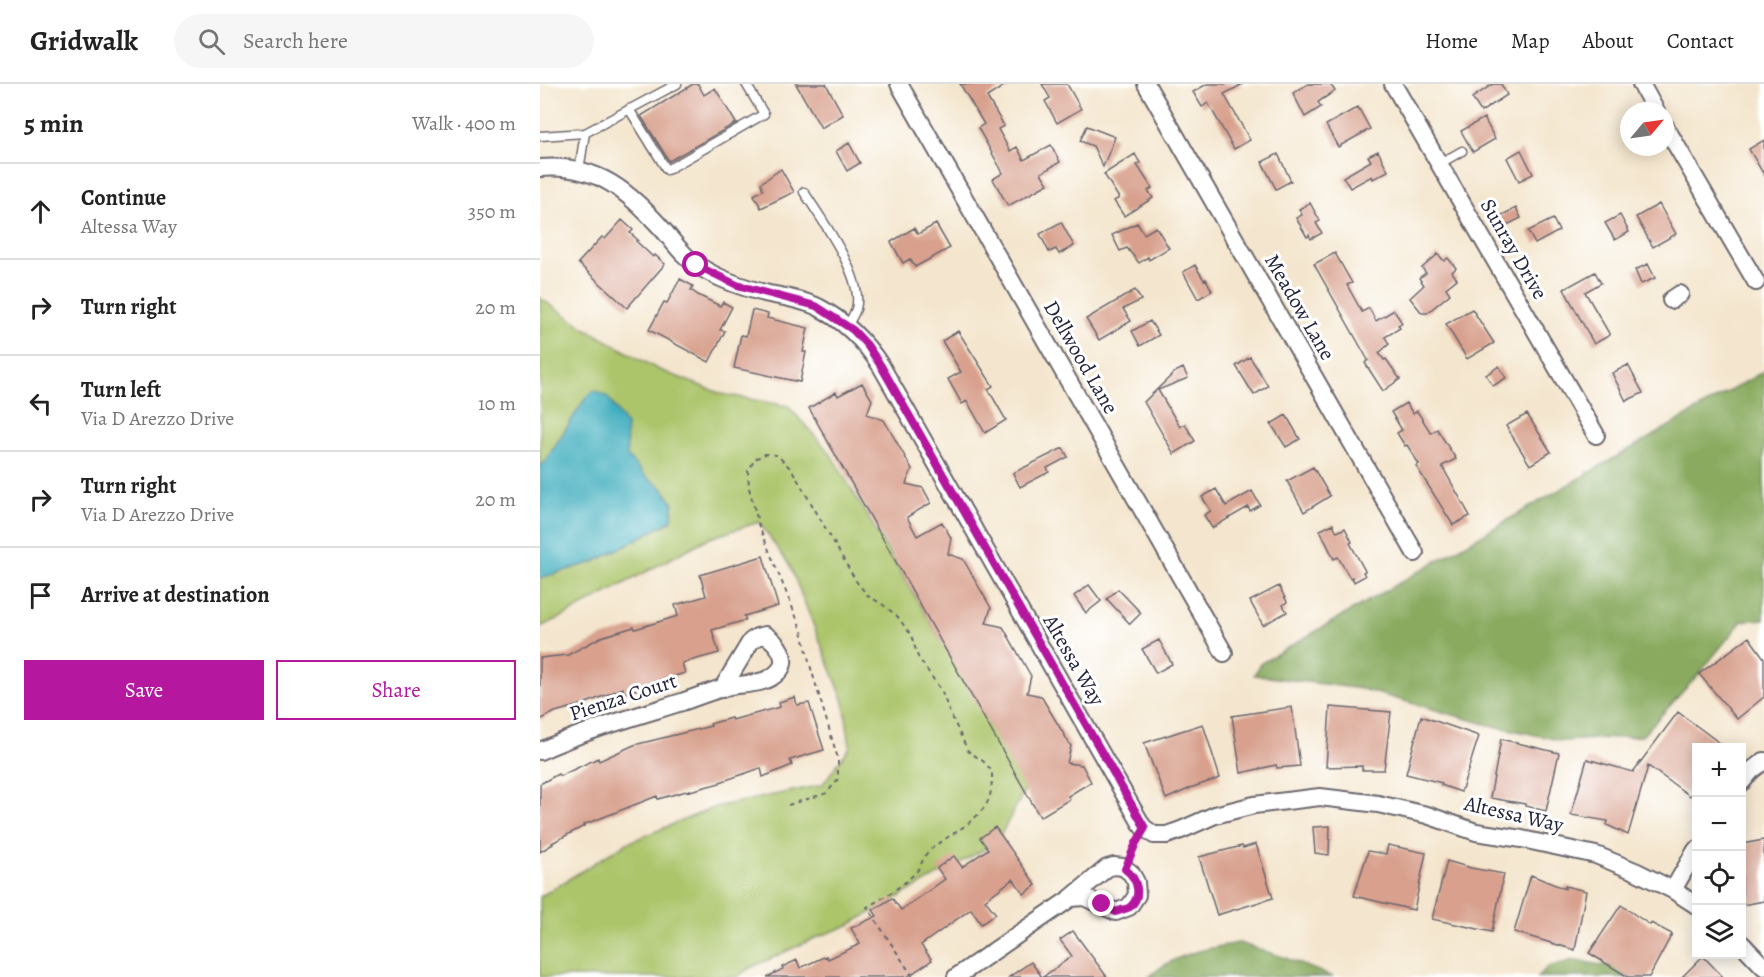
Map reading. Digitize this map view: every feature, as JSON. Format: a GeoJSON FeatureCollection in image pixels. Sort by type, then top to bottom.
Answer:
{"type":"FeatureCollection","features":[{"type":"Feature","properties":{"kind":"street","name":"Dellwood Lane"},"geometry":{"type":"LineString","coordinates":[[899,84],[1224,653]]}},
{"type":"Feature","properties":{"kind":"street","name":"Meadow Lane"},"geometry":{"type":"LineString","coordinates":[[1146,84],[1415,553]]}},
{"type":"Feature","properties":{"kind":"street","name":"Sunray Drive"},"geometry":{"type":"LineString","coordinates":[[1393,84],[1596,435]]}},
{"type":"Feature","properties":{"kind":"street"},"geometry":{"type":"LineString","coordinates":[[1641,84],[1651,102]]}},
{"type":"Feature","properties":{"kind":"street"},"geometry":{"type":"LineString","coordinates":[[1674,141],[1756,282]]}},
{"type":"Feature","properties":{"kind":"street","name":"Altessa Way"},"geometry":{"type":"LineString","coordinates":[[540,168],[579,170],[603,179],[628,194],[696,265],[737,285],[816,306],[847,326],[867,345],[1145,828],[1154,834],[1167,835],[1215,814],[1254,805],[1320,797],[1378,804],[1427,815],[1476,832],[1596,855],[1637,872],[1692,902]]}},
{"type":"Feature","properties":{"kind":"street","name":"Pienza Court"},"geometry":{"type":"LineString","coordinates":[[540,751],[577,735],[722,688]]}},
{"type":"Feature","properties":{"kind":"street"},"geometry":{"type":"LineString","coordinates":[[1746,777],[1764,760]]}},
{"type":"Feature","properties":{"kind":"street"},"geometry":{"type":"LineString","coordinates":[[1673,890],[1695,851]]}},
{"type":"Feature","properties":{"kind":"street"},"geometry":{"type":"LineString","coordinates":[[956,977],[1071,898],[1107,868],[1123,867],[1131,873],[1136,882],[1137,895],[1129,907],[1116,912],[1084,897],[1071,898]]}},
{"type":"Feature","properties":{"kind":"street"},"geometry":{"type":"LineString","coordinates":[[1746,948],[1764,967]]}},
{"type":"Feature","properties":{"kind":"lane"},"geometry":{"type":"LineString","coordinates":[[540,136],[585,133],[677,84]]}},
{"type":"Feature","properties":{"kind":"lane"},"geometry":{"type":"LineString","coordinates":[[630,109],[667,170],[764,114],[747,84]]}},
{"type":"Feature","properties":{"kind":"lane"},"geometry":{"type":"LineString","coordinates":[[579,170],[585,133]]}},
{"type":"Feature","properties":{"kind":"lane"},"geometry":{"type":"LineString","coordinates":[[1439,164],[1462,151]]}},
{"type":"Feature","properties":{"kind":"lane"},"geometry":{"type":"LineString","coordinates":[[804,192],[852,274],[857,295],[856,309],[847,326]]}},
{"type":"Feature","properties":{"kind":"path"},"geometry":{"type":"LineString","coordinates":[[788,805],[826,793],[838,780],[838,759],[818,695],[802,631],[759,526],[752,497],[748,471],[755,459],[765,454],[777,455],[792,470],[856,581],[868,596],[897,616],[911,635],[918,657],[941,690],[968,751],[992,771],[992,788],[987,802],[974,818],[926,854],[911,877],[867,907],[913,977]]}},
{"type":"Feature","properties":{"kind":"path"},"geometry":{"type":"LineString","coordinates":[[1125,869],[1145,828]]}},
{"type":"Feature","properties":{"kind":"green space"},"geometry":{"type":"Polygon","coordinates":[[[540,298],[585,328],[657,369],[722,394],[788,406],[830,453],[1027,786],[997,842],[849,925],[748,969],[737,977],[540,977],[540,897],[625,844],[715,807],[822,785],[850,747],[844,702],[790,566],[759,522],[707,539],[540,627],[540,578],[594,562],[672,521],[673,503],[661,487],[646,477],[626,456],[626,425],[585,399],[540,466],[540,298]]]}},
{"type":"Feature","properties":{"kind":"green space"},"geometry":{"type":"Polygon","coordinates":[[[1764,371],[1764,619],[1742,621],[1698,675],[1642,736],[1563,741],[1485,724],[1362,689],[1254,675],[1261,663],[1764,371]]]}},
{"type":"Feature","properties":{"kind":"green space"},"geometry":{"type":"Polygon","coordinates":[[[1239,943],[1283,957],[1333,977],[1149,977],[1158,969],[1180,957],[1239,943]]]}},
{"type":"Feature","properties":{"kind":"green space"},"geometry":{"type":"Polygon","coordinates":[[[1573,960],[1634,971],[1648,977],[1537,977],[1548,967],[1573,960]]]}},
{"type":"Feature","properties":{"kind":"water"},"geometry":{"type":"Polygon","coordinates":[[[595,390],[608,397],[626,425],[627,456],[646,477],[661,487],[673,503],[672,520],[594,562],[540,578],[540,466],[585,399],[595,390]]]}},
{"type":"Feature","properties":{"kind":"building"},"geometry":{"type":"Polygon","coordinates":[[[693,84],[698,84],[704,95],[715,88],[736,123],[669,161],[641,116],[693,84]]]}},
{"type":"Feature","properties":{"kind":"building"},"geometry":{"type":"Polygon","coordinates":[[[796,84],[826,84],[843,115],[821,128],[796,84]]]}},
{"type":"Feature","properties":{"kind":"building"},"geometry":{"type":"Polygon","coordinates":[[[960,84],[1007,84],[987,97],[1004,126],[998,129],[1010,151],[1017,147],[1024,160],[1051,145],[1060,162],[1041,173],[1048,184],[1008,206],[993,179],[1003,173],[978,128],[984,124],[960,84]]]}},
{"type":"Feature","properties":{"kind":"building"},"geometry":{"type":"Polygon","coordinates":[[[1042,84],[1067,84],[1081,109],[1057,123],[1045,101],[1050,98],[1042,84]]]}},
{"type":"Feature","properties":{"kind":"building"},"geometry":{"type":"Polygon","coordinates":[[[1207,84],[1243,84],[1224,94],[1250,140],[1234,149],[1208,103],[1202,107],[1193,92],[1207,84]]]}},
{"type":"Feature","properties":{"kind":"building"},"geometry":{"type":"Polygon","coordinates":[[[1308,84],[1330,84],[1335,91],[1318,102],[1321,107],[1305,117],[1293,93],[1308,84]]]}},
{"type":"Feature","properties":{"kind":"building"},"geometry":{"type":"Polygon","coordinates":[[[1493,84],[1501,84],[1507,95],[1481,112],[1472,98],[1493,84]]]}},
{"type":"Feature","properties":{"kind":"building"},"geometry":{"type":"Polygon","coordinates":[[[1358,107],[1370,129],[1338,147],[1326,125],[1358,107]]]}},
{"type":"Feature","properties":{"kind":"building"},"geometry":{"type":"Polygon","coordinates":[[[1484,118],[1495,139],[1473,152],[1461,131],[1484,118]]]}},
{"type":"Feature","properties":{"kind":"building"},"geometry":{"type":"Polygon","coordinates":[[[1087,126],[1115,137],[1103,167],[1093,146],[1080,141],[1087,126]]]}},
{"type":"Feature","properties":{"kind":"building"},"geometry":{"type":"Polygon","coordinates":[[[1764,140],[1764,175],[1749,149],[1764,140]]]}},
{"type":"Feature","properties":{"kind":"building"},"geometry":{"type":"Polygon","coordinates":[[[849,143],[860,163],[847,171],[836,151],[849,143]]]}},
{"type":"Feature","properties":{"kind":"building"},"geometry":{"type":"Polygon","coordinates":[[[1521,150],[1533,174],[1519,181],[1507,158],[1521,150]]]}},
{"type":"Feature","properties":{"kind":"building"},"geometry":{"type":"Polygon","coordinates":[[[1378,151],[1388,171],[1373,179],[1372,176],[1350,188],[1343,177],[1371,161],[1368,156],[1378,151]]]}},
{"type":"Feature","properties":{"kind":"building"},"geometry":{"type":"Polygon","coordinates":[[[1135,154],[1140,163],[1137,165],[1152,188],[1148,191],[1153,198],[1124,216],[1114,201],[1119,198],[1104,174],[1135,154]]]}},
{"type":"Feature","properties":{"kind":"building"},"geometry":{"type":"Polygon","coordinates":[[[1278,154],[1291,181],[1276,189],[1262,162],[1278,154]]]}},
{"type":"Feature","properties":{"kind":"building"},"geometry":{"type":"Polygon","coordinates":[[[781,169],[794,192],[761,208],[754,195],[763,190],[761,183],[781,169]]]}},
{"type":"Feature","properties":{"kind":"building"},"geometry":{"type":"Polygon","coordinates":[[[1310,203],[1320,221],[1316,223],[1322,233],[1311,239],[1309,235],[1307,237],[1296,218],[1302,215],[1299,209],[1310,203]]]}},
{"type":"Feature","properties":{"kind":"building"},"geometry":{"type":"Polygon","coordinates":[[[1659,204],[1676,234],[1653,247],[1636,217],[1659,204]]]}},
{"type":"Feature","properties":{"kind":"building"},"geometry":{"type":"Polygon","coordinates":[[[1516,208],[1521,218],[1501,228],[1496,218],[1516,208]]]}},
{"type":"Feature","properties":{"kind":"building"},"geometry":{"type":"Polygon","coordinates":[[[1620,215],[1629,232],[1615,240],[1605,223],[1620,215]]]}},
{"type":"Feature","properties":{"kind":"building"},"geometry":{"type":"Polygon","coordinates":[[[1553,219],[1559,231],[1535,244],[1528,231],[1553,219]]]}},
{"type":"Feature","properties":{"kind":"building"},"geometry":{"type":"Polygon","coordinates":[[[622,220],[633,230],[630,233],[638,240],[636,241],[653,257],[655,255],[665,264],[627,308],[578,263],[602,237],[605,239],[622,220]]]}},
{"type":"Feature","properties":{"kind":"building"},"geometry":{"type":"Polygon","coordinates":[[[1061,222],[1074,246],[1059,254],[1056,249],[1049,252],[1040,234],[1061,222]]]}},
{"type":"Feature","properties":{"kind":"building"},"geometry":{"type":"Polygon","coordinates":[[[1137,223],[1144,234],[1156,227],[1169,248],[1139,263],[1127,248],[1120,251],[1112,235],[1137,223]]]}},
{"type":"Feature","properties":{"kind":"building"},"geometry":{"type":"Polygon","coordinates":[[[936,224],[950,248],[915,267],[910,259],[903,263],[891,242],[914,228],[918,234],[936,224]]]}},
{"type":"Feature","properties":{"kind":"building"},"geometry":{"type":"Polygon","coordinates":[[[1335,253],[1352,283],[1347,285],[1362,312],[1369,308],[1376,321],[1394,310],[1402,323],[1398,325],[1400,328],[1385,337],[1389,344],[1379,353],[1400,379],[1383,391],[1365,363],[1368,360],[1314,264],[1335,253]]]}},
{"type":"Feature","properties":{"kind":"building"},"geometry":{"type":"Polygon","coordinates":[[[1438,254],[1444,261],[1448,258],[1456,268],[1452,272],[1457,279],[1446,288],[1450,294],[1427,313],[1422,313],[1410,298],[1424,285],[1419,278],[1426,273],[1422,268],[1438,254]]]}},
{"type":"Feature","properties":{"kind":"building"},"geometry":{"type":"Polygon","coordinates":[[[1648,264],[1655,278],[1641,284],[1635,270],[1648,264]]]}},
{"type":"Feature","properties":{"kind":"building"},"geometry":{"type":"Polygon","coordinates":[[[1195,265],[1212,291],[1198,299],[1183,272],[1195,265]]]}},
{"type":"Feature","properties":{"kind":"building"},"geometry":{"type":"Polygon","coordinates":[[[1595,272],[1601,283],[1585,292],[1610,335],[1594,344],[1564,289],[1595,272]]]}},
{"type":"Feature","properties":{"kind":"building"},"geometry":{"type":"Polygon","coordinates":[[[680,279],[693,286],[691,290],[698,295],[720,306],[723,302],[732,307],[720,330],[725,331],[709,362],[649,330],[680,279]]]}},
{"type":"Feature","properties":{"kind":"building"},"geometry":{"type":"Polygon","coordinates":[[[1135,290],[1141,300],[1123,309],[1131,321],[1099,340],[1086,319],[1135,290]]]}},
{"type":"Feature","properties":{"kind":"building"},"geometry":{"type":"Polygon","coordinates":[[[1472,309],[1494,343],[1467,359],[1446,324],[1472,309]]]}},
{"type":"Feature","properties":{"kind":"building"},"geometry":{"type":"Polygon","coordinates":[[[752,310],[768,314],[767,318],[808,328],[800,382],[734,368],[741,335],[746,336],[752,310]]]}},
{"type":"Feature","properties":{"kind":"building"},"geometry":{"type":"Polygon","coordinates":[[[1150,321],[1159,335],[1140,346],[1132,331],[1150,321]]]}},
{"type":"Feature","properties":{"kind":"building"},"geometry":{"type":"Polygon","coordinates":[[[958,331],[993,386],[988,389],[1006,420],[985,433],[967,401],[962,404],[948,379],[961,372],[942,341],[958,331]]]}},
{"type":"Feature","properties":{"kind":"building"},"geometry":{"type":"Polygon","coordinates":[[[1250,357],[1268,386],[1254,395],[1236,366],[1250,357]]]}},
{"type":"Feature","properties":{"kind":"building"},"geometry":{"type":"Polygon","coordinates":[[[1628,365],[1643,393],[1626,401],[1612,373],[1628,365]]]}},
{"type":"Feature","properties":{"kind":"building"},"geometry":{"type":"Polygon","coordinates":[[[1499,366],[1506,378],[1493,386],[1486,375],[1499,366]]]}},
{"type":"Feature","properties":{"kind":"building"},"geometry":{"type":"Polygon","coordinates":[[[1183,368],[1188,378],[1158,390],[1180,427],[1185,424],[1195,441],[1174,454],[1144,402],[1175,372],[1183,368]]]}},
{"type":"Feature","properties":{"kind":"building"},"geometry":{"type":"Polygon","coordinates":[[[862,383],[872,400],[867,414],[884,420],[912,469],[906,484],[923,488],[931,503],[907,517],[917,536],[942,522],[951,538],[948,554],[963,559],[991,608],[986,623],[1003,627],[1031,676],[1027,693],[1041,696],[1071,746],[1067,763],[1082,765],[1091,782],[1068,796],[1070,799],[1040,817],[809,408],[836,392],[838,396],[862,383]]]}},
{"type":"Feature","properties":{"kind":"building"},"geometry":{"type":"Polygon","coordinates":[[[1406,403],[1413,414],[1417,411],[1431,433],[1437,429],[1456,459],[1442,466],[1470,516],[1453,525],[1416,466],[1419,464],[1397,433],[1402,430],[1391,412],[1406,403]]]}},
{"type":"Feature","properties":{"kind":"building"},"geometry":{"type":"Polygon","coordinates":[[[1527,414],[1551,452],[1530,465],[1506,426],[1527,414]]]}},
{"type":"Feature","properties":{"kind":"building"},"geometry":{"type":"Polygon","coordinates":[[[1286,415],[1300,439],[1286,447],[1271,424],[1286,415]]]}},
{"type":"Feature","properties":{"kind":"building"},"geometry":{"type":"Polygon","coordinates":[[[1063,448],[1068,457],[1047,468],[1049,472],[1020,487],[1013,473],[1063,448]]]}},
{"type":"Feature","properties":{"kind":"building"},"geometry":{"type":"Polygon","coordinates":[[[1313,467],[1330,496],[1304,512],[1287,481],[1313,467]]]}},
{"type":"Feature","properties":{"kind":"building"},"geometry":{"type":"Polygon","coordinates":[[[1216,489],[1226,506],[1252,491],[1260,505],[1250,511],[1248,507],[1212,528],[1204,515],[1211,511],[1202,497],[1216,489]]]}},
{"type":"Feature","properties":{"kind":"building"},"geometry":{"type":"Polygon","coordinates":[[[1333,524],[1337,532],[1345,528],[1365,571],[1363,572],[1365,576],[1354,582],[1338,557],[1334,559],[1320,530],[1333,524]]]}},
{"type":"Feature","properties":{"kind":"building"},"geometry":{"type":"Polygon","coordinates":[[[763,556],[778,606],[744,616],[746,620],[712,630],[719,653],[682,663],[685,673],[624,693],[623,688],[584,704],[555,712],[540,720],[540,658],[568,655],[601,637],[678,616],[675,605],[706,596],[700,575],[763,556]]]}},
{"type":"Feature","properties":{"kind":"building"},"geometry":{"type":"Polygon","coordinates":[[[1089,585],[1101,601],[1086,613],[1074,596],[1089,585]]]}},
{"type":"Feature","properties":{"kind":"building"},"geometry":{"type":"Polygon","coordinates":[[[1279,586],[1287,602],[1283,605],[1287,612],[1263,625],[1250,601],[1279,586]]]}},
{"type":"Feature","properties":{"kind":"building"},"geometry":{"type":"Polygon","coordinates":[[[1118,589],[1141,613],[1130,624],[1107,599],[1118,589]]]}},
{"type":"Feature","properties":{"kind":"building"},"geometry":{"type":"Polygon","coordinates":[[[1749,637],[1764,658],[1764,697],[1737,719],[1699,674],[1749,637]]]}},
{"type":"Feature","properties":{"kind":"building"},"geometry":{"type":"Polygon","coordinates":[[[1159,640],[1172,664],[1156,673],[1142,649],[1159,640]]]}},
{"type":"Feature","properties":{"kind":"building"},"geometry":{"type":"Polygon","coordinates":[[[795,697],[797,705],[809,703],[824,750],[790,760],[792,765],[763,777],[761,768],[720,783],[658,799],[657,796],[583,825],[540,852],[540,784],[558,774],[560,776],[598,758],[599,761],[634,745],[780,707],[779,702],[795,697]]]}},
{"type":"Feature","properties":{"kind":"building"},"geometry":{"type":"Polygon","coordinates":[[[1292,707],[1300,766],[1277,768],[1276,765],[1241,773],[1232,716],[1292,707]]]}},
{"type":"Feature","properties":{"kind":"building"},"geometry":{"type":"Polygon","coordinates":[[[1330,707],[1391,712],[1384,770],[1362,770],[1362,766],[1326,767],[1330,707]]]}},
{"type":"Feature","properties":{"kind":"building"},"geometry":{"type":"Polygon","coordinates":[[[1678,712],[1720,743],[1692,743],[1692,792],[1690,796],[1648,766],[1628,835],[1607,825],[1608,821],[1571,815],[1587,759],[1633,772],[1678,712]]]}},
{"type":"Feature","properties":{"kind":"building"},"geometry":{"type":"Polygon","coordinates":[[[1421,716],[1479,736],[1461,792],[1441,785],[1442,783],[1406,774],[1421,716]]]}},
{"type":"Feature","properties":{"kind":"building"},"geometry":{"type":"Polygon","coordinates":[[[1203,724],[1220,778],[1166,799],[1144,743],[1203,724]]]}},
{"type":"Feature","properties":{"kind":"building"},"geometry":{"type":"Polygon","coordinates":[[[1501,739],[1559,753],[1546,811],[1525,806],[1525,804],[1490,798],[1501,739]]]}},
{"type":"Feature","properties":{"kind":"building"},"geometry":{"type":"Polygon","coordinates":[[[1330,826],[1329,855],[1315,853],[1313,827],[1330,826]]]}},
{"type":"Feature","properties":{"kind":"building"},"geometry":{"type":"Polygon","coordinates":[[[995,827],[1036,885],[1024,894],[1013,879],[985,900],[996,914],[981,924],[971,909],[921,945],[932,960],[907,977],[767,977],[797,960],[800,968],[826,956],[828,959],[860,944],[851,928],[877,916],[873,910],[892,898],[901,910],[920,897],[945,879],[937,868],[954,856],[962,867],[988,849],[980,838],[995,827]]]}},
{"type":"Feature","properties":{"kind":"building"},"geometry":{"type":"Polygon","coordinates":[[[1764,840],[1764,901],[1746,904],[1746,851],[1746,843],[1764,840]]]}},
{"type":"Feature","properties":{"kind":"building"},"geometry":{"type":"Polygon","coordinates":[[[1256,844],[1273,898],[1217,915],[1199,857],[1256,844]]]}},
{"type":"Feature","properties":{"kind":"building"},"geometry":{"type":"Polygon","coordinates":[[[1388,845],[1426,853],[1414,910],[1354,896],[1368,851],[1386,854],[1388,845]]]}},
{"type":"Feature","properties":{"kind":"building"},"geometry":{"type":"Polygon","coordinates":[[[1447,861],[1504,874],[1492,932],[1432,919],[1447,861]]]}},
{"type":"Feature","properties":{"kind":"building"},"geometry":{"type":"Polygon","coordinates":[[[1531,875],[1565,889],[1565,886],[1586,891],[1575,950],[1514,932],[1531,875]]]}},
{"type":"Feature","properties":{"kind":"building"},"geometry":{"type":"Polygon","coordinates":[[[1621,905],[1650,925],[1651,923],[1672,934],[1649,977],[1628,977],[1589,953],[1621,905]]]}},
{"type":"Feature","properties":{"kind":"building"},"geometry":{"type":"Polygon","coordinates":[[[1073,931],[1107,977],[1043,977],[1072,956],[1060,940],[1073,931]]]}},
{"type":"Feature","properties":{"kind":"building"},"geometry":{"type":"Polygon","coordinates":[[[1700,959],[1706,959],[1723,977],[1682,977],[1700,959]]]}},
{"type":"Feature","properties":{"kind":"building"},"geometry":{"type":"Polygon","coordinates":[[[1031,962],[1042,977],[1009,977],[1031,962]]]}},
{"type":"Feature","properties":{"kind":"route"},"geometry":{"type":"LineString","coordinates":[[696,265],[737,285],[816,306],[853,330],[867,345],[881,366],[1145,828],[1125,869],[1131,873],[1136,882],[1137,895],[1129,907],[1116,912],[1102,904]]}}]}
